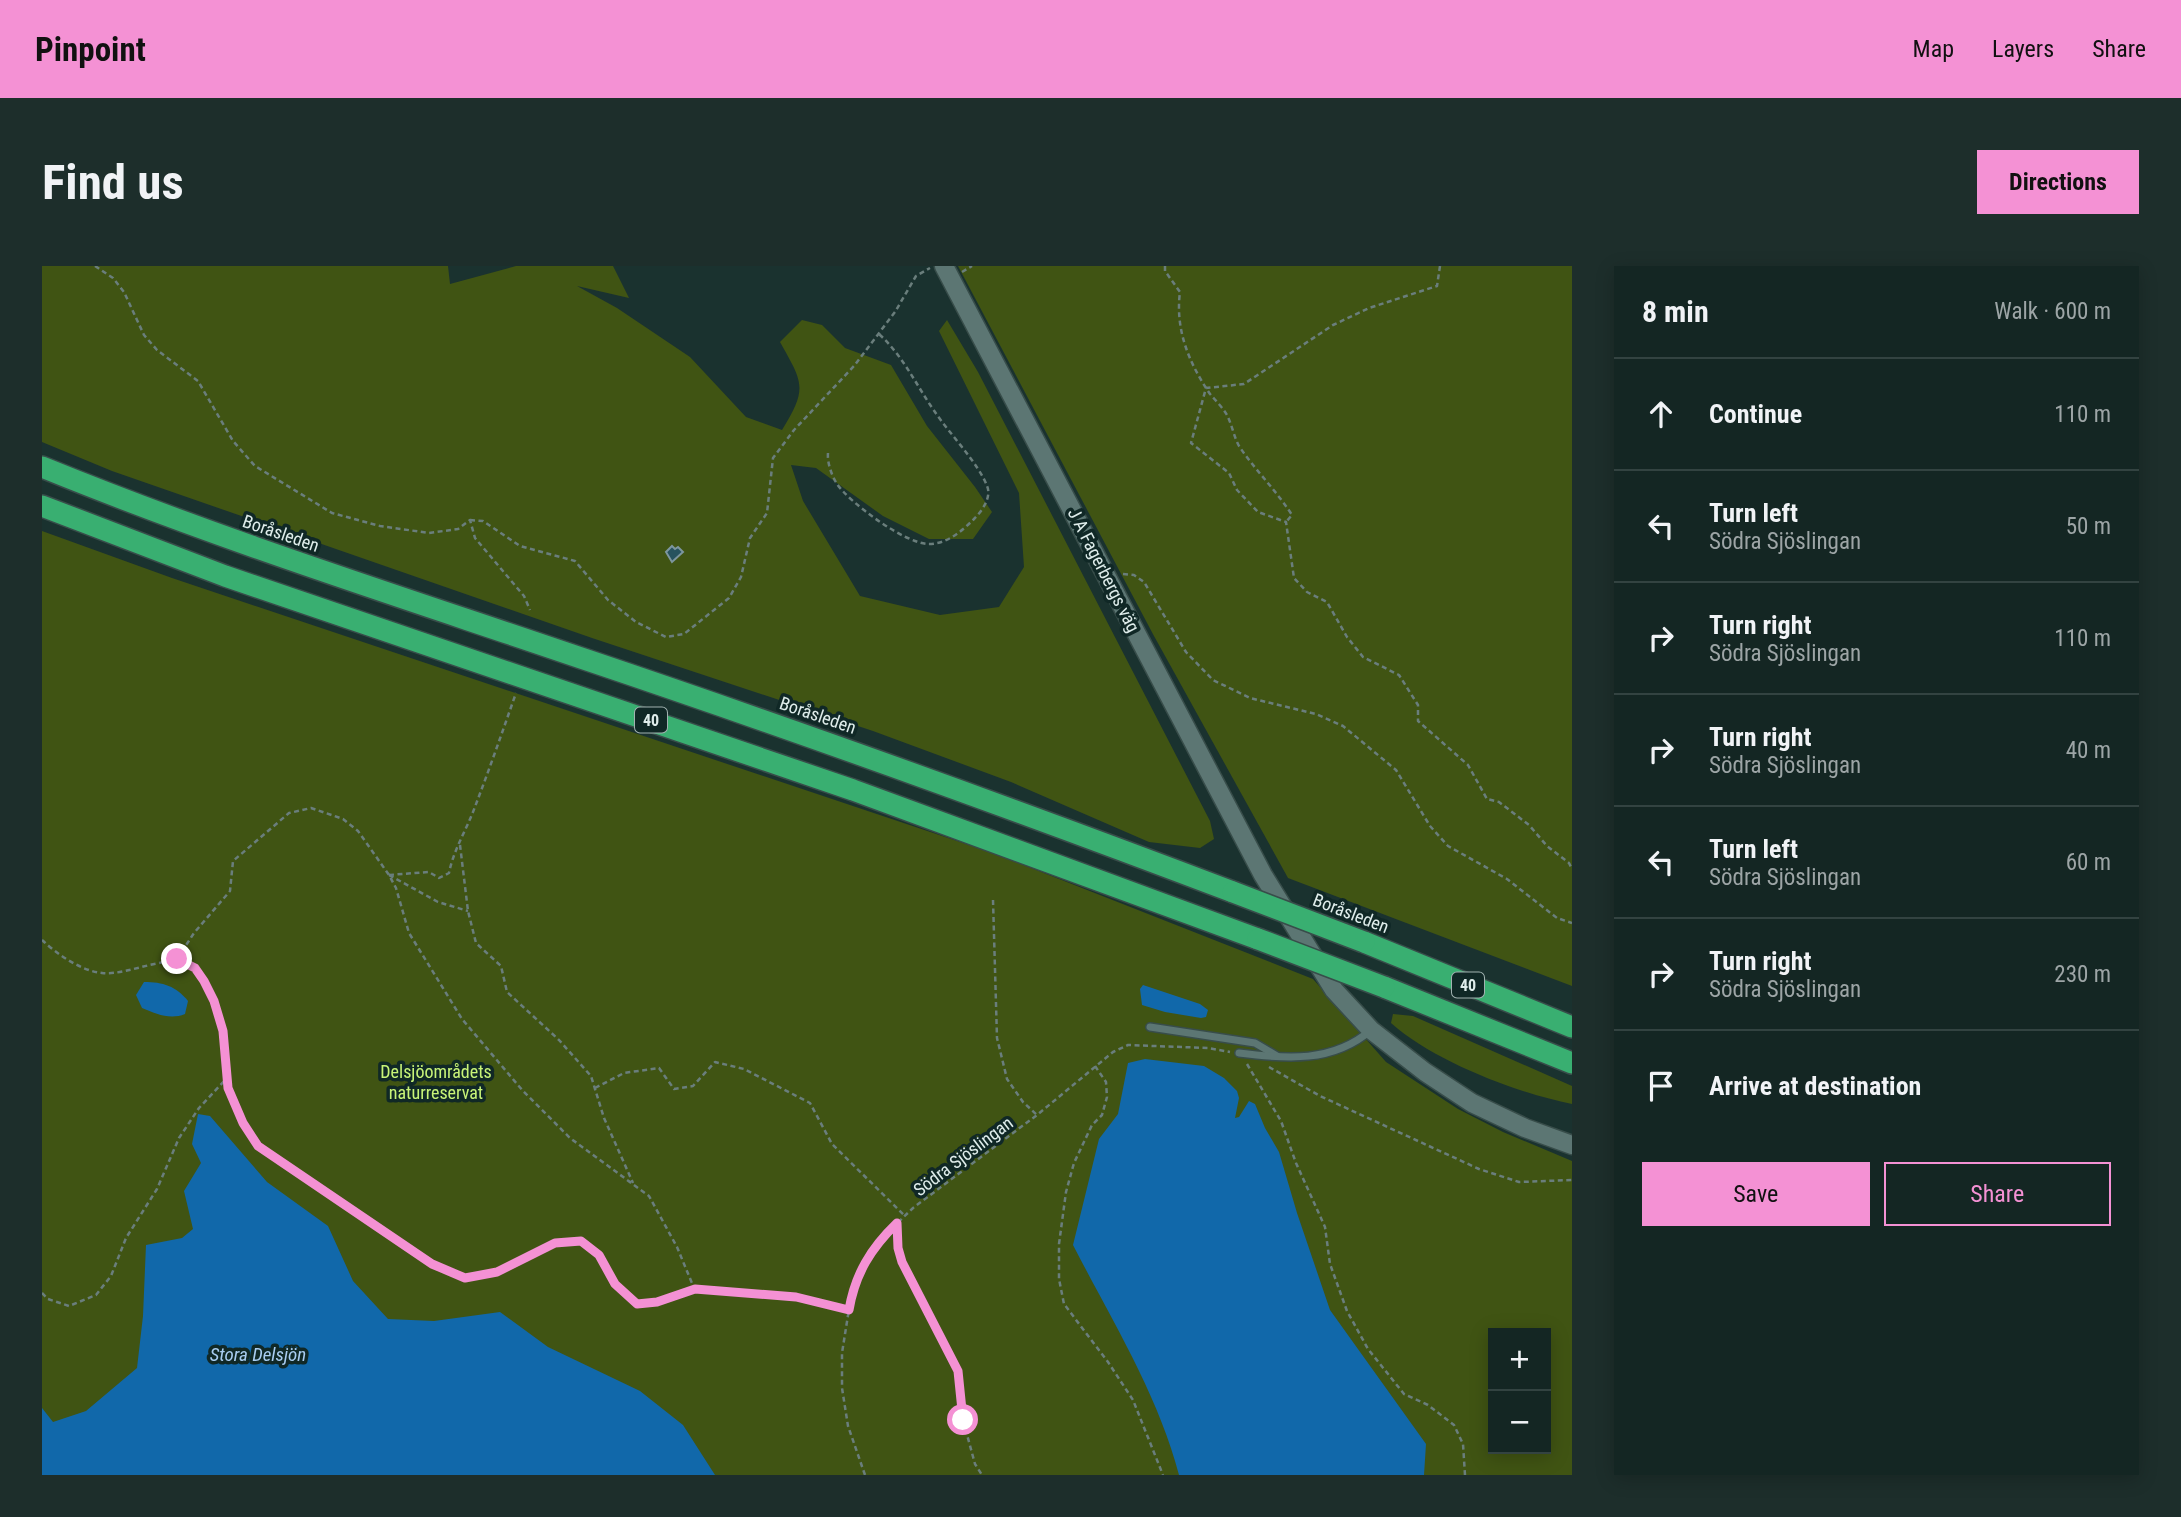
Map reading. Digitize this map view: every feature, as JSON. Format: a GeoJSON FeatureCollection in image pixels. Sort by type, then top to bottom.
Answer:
{"type":"FeatureCollection","features":[{"type":"Feature","properties":{"kind":"highway","name":"Boråsleden"},"geometry":{"type":"LineString","coordinates":[[42,467],[237,543],[999,803],[1364,942],[1572,1027]]}},
{"type":"Feature","properties":{"kind":"highway","name":"40"},"geometry":{"type":"LineString","coordinates":[[42,506],[225,576],[840,786],[1258,939],[1572,1063]]}},
{"type":"Feature","properties":{"kind":"street","name":"J A Fagerbergs väg"},"geometry":{"type":"LineString","coordinates":[[943,266],[1263,875],[1301,941],[1334,990],[1371,1030]]}},
{"type":"Feature","properties":{"kind":"street"},"geometry":{"type":"LineString","coordinates":[[1371,1030],[1424,1072],[1472,1103],[1525,1128],[1572,1145]]}},
{"type":"Feature","properties":{"kind":"lane"},"geometry":{"type":"LineString","coordinates":[[1150,1027],[1255,1043],[1280,1059]]}},
{"type":"Feature","properties":{"kind":"lane"},"geometry":{"type":"LineString","coordinates":[[1239,1054],[1280,1059],[1330,1054],[1362,1038],[1371,1030]]}},
{"type":"Feature","properties":{"kind":"path"},"geometry":{"type":"LineString","coordinates":[[95,266],[113,278],[124,292],[144,335],[157,350],[198,381],[233,441],[255,466],[332,513],[380,526],[429,533],[458,528],[470,520],[483,521],[520,546],[551,552],[575,561],[608,600],[636,622],[666,637],[684,634],[729,598],[741,577],[750,538],[768,513],[773,458],[794,430],[854,366],[879,334],[916,276],[933,266]]}},
{"type":"Feature","properties":{"kind":"path"},"geometry":{"type":"LineString","coordinates":[[1165,266],[1165,271],[1180,292],[1177,313],[1189,360],[1226,413],[1238,444],[1292,515],[1286,522],[1294,578],[1307,592],[1327,602],[1363,657],[1399,675],[1418,705],[1418,721],[1468,765],[1488,799],[1499,803],[1529,825],[1572,869]]}},
{"type":"Feature","properties":{"kind":"path"},"geometry":{"type":"LineString","coordinates":[[1206,388],[1244,384],[1333,325],[1369,308],[1437,286],[1440,266]]}},
{"type":"Feature","properties":{"kind":"path"},"geometry":{"type":"LineString","coordinates":[[828,453],[827,461],[837,484],[891,530],[914,542],[931,544],[952,538],[981,513],[988,497],[988,488],[934,411],[906,364],[879,334]]}},
{"type":"Feature","properties":{"kind":"path"},"geometry":{"type":"LineString","coordinates":[[1206,388],[1191,443],[1229,473],[1237,490],[1258,512],[1286,522]]}},
{"type":"Feature","properties":{"kind":"path"},"geometry":{"type":"LineString","coordinates":[[470,520],[475,538],[524,596],[530,610]]}},
{"type":"Feature","properties":{"kind":"path"},"geometry":{"type":"LineString","coordinates":[[1124,573],[1134,575],[1144,582],[1186,652],[1213,680],[1250,698],[1316,714],[1343,726],[1396,770],[1430,826],[1448,846],[1507,879],[1557,918],[1572,923]]}},
{"type":"Feature","properties":{"kind":"path"},"geometry":{"type":"LineString","coordinates":[[389,876],[429,872],[439,878],[449,873],[516,693]]}},
{"type":"Feature","properties":{"kind":"path"},"geometry":{"type":"LineString","coordinates":[[177,959],[194,933],[230,891],[233,861],[289,813],[311,808],[343,819],[358,831],[389,876],[396,888],[409,933],[462,1019],[523,1091],[570,1138],[649,1196],[677,1247],[695,1289]]}},
{"type":"Feature","properties":{"kind":"path"},"geometry":{"type":"LineString","coordinates":[[460,845],[468,911],[476,943],[501,966],[507,992],[559,1040],[591,1076],[604,1118],[635,1186]]}},
{"type":"Feature","properties":{"kind":"path"},"geometry":{"type":"LineString","coordinates":[[389,876],[438,902],[468,911]]}},
{"type":"Feature","properties":{"kind":"path"},"geometry":{"type":"LineString","coordinates":[[993,900],[997,1038],[1006,1079],[1023,1102],[1037,1115]]}},
{"type":"Feature","properties":{"kind":"path"},"geometry":{"type":"LineString","coordinates":[[42,940],[75,963],[98,973],[115,974],[177,959],[195,968],[214,1001],[223,1031],[228,1088],[243,1123],[258,1146],[432,1264],[465,1278],[497,1272],[555,1243],[581,1241],[599,1255],[615,1284],[637,1304],[657,1302],[695,1289],[796,1297],[849,1310]]}},
{"type":"Feature","properties":{"kind":"path","name":"Södra Sjöslingan"},"geometry":{"type":"LineString","coordinates":[[865,1475],[848,1426],[842,1388],[842,1353],[853,1284],[870,1255],[897,1223],[1037,1115],[1113,1052],[1128,1045],[1208,1048],[1228,1052]]}},
{"type":"Feature","properties":{"kind":"path"},"geometry":{"type":"LineString","coordinates":[[1239,1054],[1284,1073],[1320,1096],[1479,1169],[1519,1182],[1572,1180]]}},
{"type":"Feature","properties":{"kind":"path"},"geometry":{"type":"LineString","coordinates":[[1239,1054],[1252,1070],[1281,1121],[1296,1163],[1325,1227],[1331,1264],[1347,1311],[1368,1349],[1404,1394],[1428,1405],[1454,1425],[1463,1444],[1465,1475]]}},
{"type":"Feature","properties":{"kind":"path"},"geometry":{"type":"LineString","coordinates":[[595,1088],[624,1073],[659,1068],[674,1089],[693,1086],[715,1062],[744,1069],[810,1103],[832,1144],[905,1216]]}},
{"type":"Feature","properties":{"kind":"path"},"geometry":{"type":"LineString","coordinates":[[1095,1066],[1106,1082],[1107,1097],[1102,1115],[1092,1125],[1074,1163],[1066,1192],[1059,1244],[1059,1279],[1064,1304],[1133,1400],[1163,1475]]}},
{"type":"Feature","properties":{"kind":"path"},"geometry":{"type":"LineString","coordinates":[[42,1293],[48,1299],[69,1306],[96,1295],[111,1276],[127,1238],[157,1189],[179,1138],[199,1108],[227,1078]]}},
{"type":"Feature","properties":{"kind":"path"},"geometry":{"type":"LineString","coordinates":[[897,1223],[898,1248],[902,1262],[958,1371],[963,1420],[975,1464],[982,1475]]}},
{"type":"Feature","properties":{"kind":"green space"},"geometry":{"type":"Polygon","coordinates":[[[42,266],[448,266],[450,284],[516,266],[613,266],[629,298],[577,286],[617,308],[690,357],[746,417],[782,430],[796,404],[799,386],[794,367],[780,342],[802,320],[822,325],[845,348],[891,365],[927,426],[992,512],[973,539],[929,539],[883,516],[816,468],[791,465],[803,501],[860,596],[940,615],[999,607],[1024,567],[1019,493],[939,331],[947,320],[978,372],[1210,821],[1214,839],[1200,848],[1149,842],[1011,782],[873,731],[592,638],[112,471],[42,442],[42,266]]]}},
{"type":"Feature","properties":{"kind":"green space"},"geometry":{"type":"Polygon","coordinates":[[[958,266],[1572,266],[1572,986],[1288,878],[1154,636],[958,266]]]}},
{"type":"Feature","properties":{"kind":"green space","name":"Delsjöområdets naturreservat"},"geometry":{"type":"Polygon","coordinates":[[[42,531],[172,578],[996,854],[1313,979],[1386,1062],[1458,1109],[1503,1132],[1572,1161],[1572,1475],[42,1475],[42,531]]]}},
{"type":"Feature","properties":{"kind":"green space"},"geometry":{"type":"Polygon","coordinates":[[[1393,1014],[1413,1016],[1572,1086],[1572,1104],[1502,1084],[1452,1062],[1429,1050],[1391,1023],[1393,1014]]]}},
{"type":"Feature","properties":{"kind":"water"},"geometry":{"type":"Polygon","coordinates":[[[144,982],[174,988],[188,1001],[185,1014],[168,1016],[142,1008],[136,995],[144,982]]]}},
{"type":"Feature","properties":{"kind":"water"},"geometry":{"type":"Polygon","coordinates":[[[1143,985],[1200,1004],[1208,1010],[1206,1017],[1165,1012],[1142,1005],[1140,989],[1143,985]]]}},
{"type":"Feature","properties":{"kind":"water"},"geometry":{"type":"Polygon","coordinates":[[[1145,1059],[1204,1066],[1224,1078],[1237,1091],[1239,1098],[1235,1118],[1239,1117],[1249,1101],[1255,1104],[1279,1152],[1330,1310],[1426,1444],[1424,1475],[1179,1475],[1159,1415],[1146,1386],[1073,1245],[1099,1139],[1118,1114],[1128,1063],[1145,1059]]]}},
{"type":"Feature","properties":{"kind":"water","name":"Stora Delsjön"},"geometry":{"type":"Polygon","coordinates":[[[198,1114],[210,1116],[267,1182],[328,1226],[353,1281],[388,1319],[434,1321],[500,1312],[548,1347],[640,1391],[683,1425],[715,1475],[42,1475],[42,1408],[53,1422],[86,1411],[137,1368],[143,1316],[146,1245],[182,1238],[193,1229],[184,1191],[201,1163],[192,1144],[198,1114]]]}},
{"type":"Feature","properties":{"kind":"building"},"geometry":{"type":"Polygon","coordinates":[[[672,546],[683,552],[672,562],[666,552],[672,546]]]}},
{"type":"Feature","properties":{"kind":"route"},"geometry":{"type":"LineString","coordinates":[[177,959],[195,968],[214,1001],[223,1031],[228,1088],[243,1123],[258,1146],[432,1264],[465,1278],[497,1272],[555,1243],[581,1241],[599,1255],[615,1284],[637,1304],[657,1302],[695,1289],[796,1297],[849,1310],[853,1284],[870,1255],[897,1223],[898,1248],[902,1262],[958,1371],[963,1420]]}}]}
